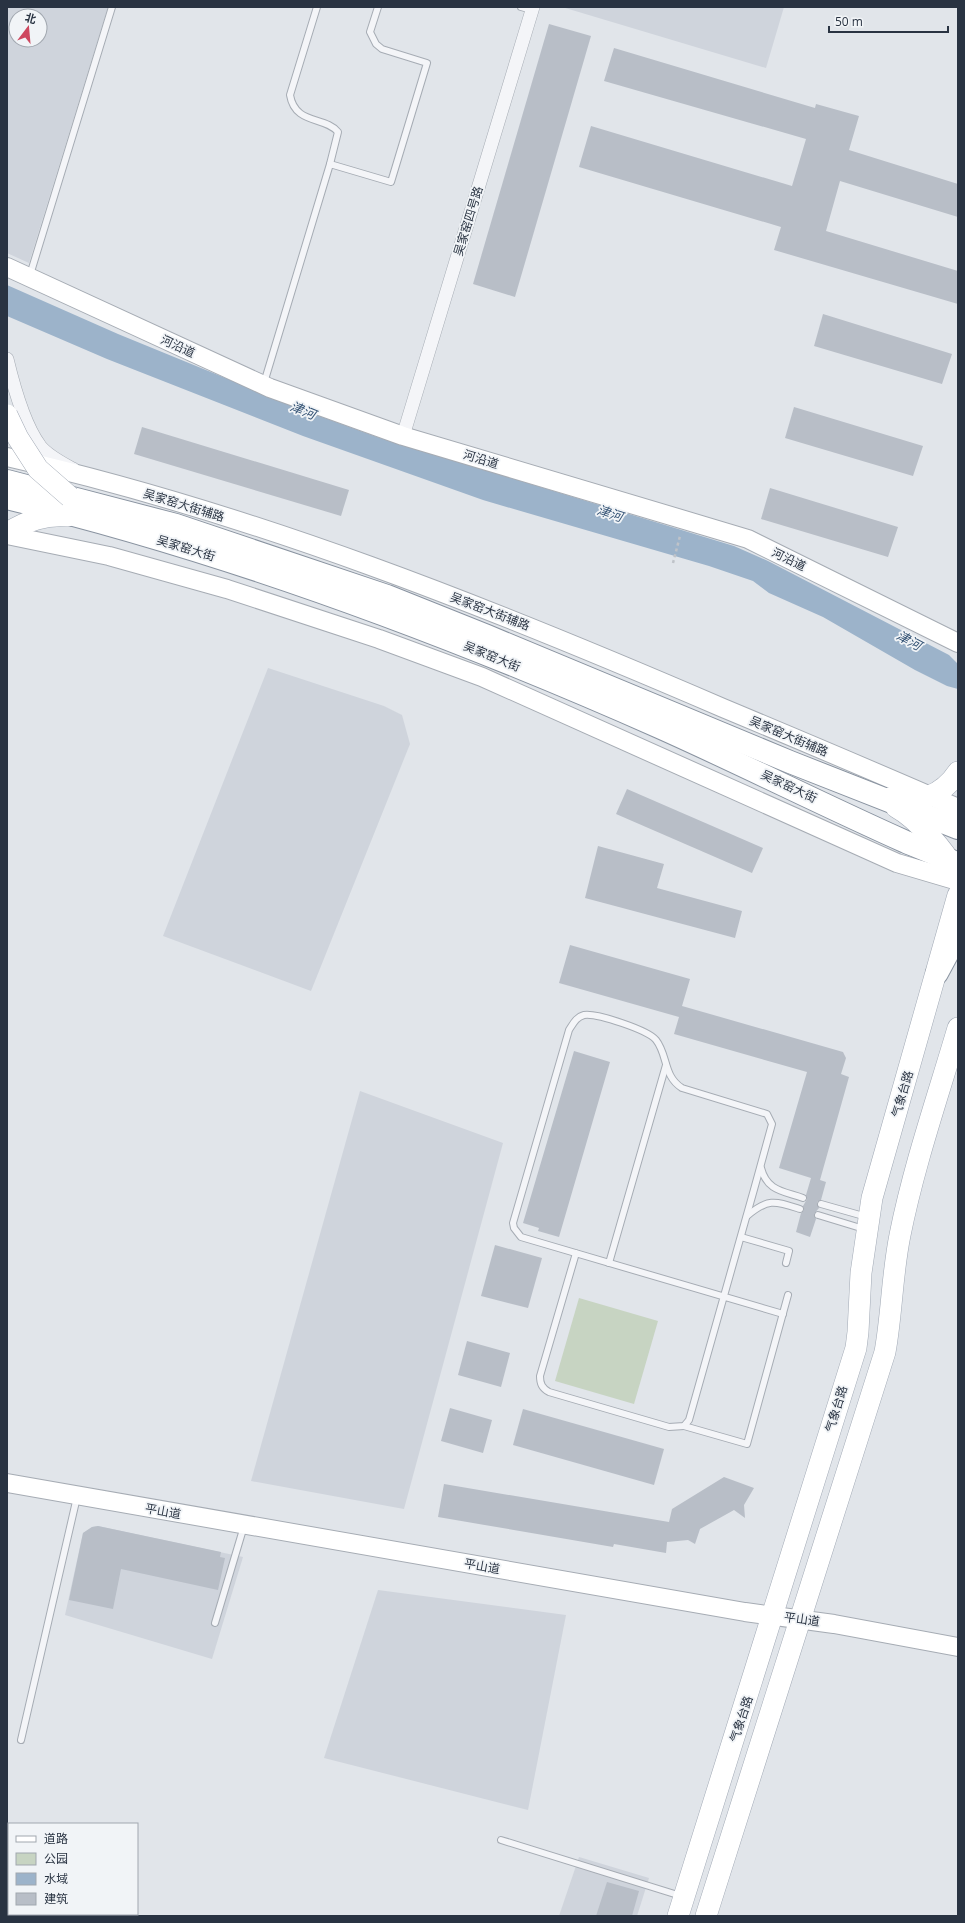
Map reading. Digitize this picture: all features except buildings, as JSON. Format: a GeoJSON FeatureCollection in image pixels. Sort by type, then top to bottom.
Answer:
{"type":"FeatureCollection","features":[{"type":"Feature","properties":{"kind":"highway","name":"吴家窑大街"},"geometry":{"type":"LineString","coordinates":[[7,482],[176,525],[387,596],[487,636],[664,720],[771,778],[955,866]]}},
{"type":"Feature","properties":{"kind":"highway","name":"吴家窑大街"},"geometry":{"type":"LineString","coordinates":[[7,498],[86,518],[300,584],[664,720],[868,792],[956,820]]}},
{"type":"Feature","properties":{"kind":"highway"},"geometry":{"type":"LineString","coordinates":[[771,778],[826,790],[889,817],[919,826],[956,820]]}},
{"type":"Feature","properties":{"kind":"highway"},"geometry":{"type":"LineString","coordinates":[[937,973],[950,945],[958,934]]}},
{"type":"Feature","properties":{"kind":"main road"},"geometry":{"type":"LineString","coordinates":[[7,415],[18,438],[38,469],[70,497]]}},
{"type":"Feature","properties":{"kind":"main road"},"geometry":{"type":"LineString","coordinates":[[7,534],[21,524],[47,516],[86,518]]}},
{"type":"Feature","properties":{"kind":"main road"},"geometry":{"type":"LineString","coordinates":[[868,792],[909,802],[920,800],[930,796],[950,782],[958,772]]}},
{"type":"Feature","properties":{"kind":"main road"},"geometry":{"type":"LineString","coordinates":[[868,792],[898,808],[919,826],[955,866]]}},
{"type":"Feature","properties":{"kind":"main road","name":"气象台路"},"geometry":{"type":"LineString","coordinates":[[681,1906],[856,1348],[861,1273],[872,1198],[958,895]]}},
{"type":"Feature","properties":{"kind":"main road"},"geometry":{"type":"LineString","coordinates":[[706,1916],[885,1352],[891,1321],[895,1259],[900,1233],[910,1189],[958,1028]]}},
{"type":"Feature","properties":{"kind":"street","name":"吴家窑四号路"},"geometry":{"type":"LineString","coordinates":[[403,436],[529,8]]}},
{"type":"Feature","properties":{"kind":"street","name":"河沿道"},"geometry":{"type":"LineString","coordinates":[[7,267],[263,385],[403,436],[748,539],[958,644]]}},
{"type":"Feature","properties":{"kind":"street"},"geometry":{"type":"LineString","coordinates":[[7,360],[13,384],[26,418],[40,446],[56,460],[81,473]]}},
{"type":"Feature","properties":{"kind":"street","name":"吴家窑大街辅路"},"geometry":{"type":"LineString","coordinates":[[7,457],[81,473],[240,522],[347,558],[527,625],[930,796],[956,820]]}},
{"type":"Feature","properties":{"kind":"street"},"geometry":{"type":"LineString","coordinates":[[7,534],[109,556],[227,589],[379,639],[482,677],[897,863],[958,881]]}},
{"type":"Feature","properties":{"kind":"street","name":"平山道"},"geometry":{"type":"LineString","coordinates":[[7,1483],[958,1647]]}},
{"type":"Feature","properties":{"kind":"lane"},"geometry":{"type":"LineString","coordinates":[[29,277],[112,7]]}},
{"type":"Feature","properties":{"kind":"lane"},"geometry":{"type":"LineString","coordinates":[[263,385],[330,164],[338,132],[334,127],[300,113],[292,106],[290,95],[317,7]]}},
{"type":"Feature","properties":{"kind":"lane"},"geometry":{"type":"LineString","coordinates":[[330,164],[391,182],[427,63],[382,49],[376,44],[370,32],[378,7]]}},
{"type":"Feature","properties":{"kind":"lane"},"geometry":{"type":"LineString","coordinates":[[684,1426],[689,1420],[724,1297],[747,1216],[772,1124],[767,1114],[682,1088],[673,1082],[656,1040],[648,1033],[593,1015],[583,1015],[576,1019],[569,1030],[513,1223],[514,1228],[522,1237],[724,1297],[783,1314]]}},
{"type":"Feature","properties":{"kind":"lane"},"geometry":{"type":"LineString","coordinates":[[609,1263],[666,1065]]}},
{"type":"Feature","properties":{"kind":"lane"},"geometry":{"type":"LineString","coordinates":[[761,1166],[764,1178],[774,1189],[803,1198]]}},
{"type":"Feature","properties":{"kind":"lane"},"geometry":{"type":"LineString","coordinates":[[747,1216],[766,1203],[777,1202],[800,1209]]}},
{"type":"Feature","properties":{"kind":"lane"},"geometry":{"type":"LineString","coordinates":[[821,1204],[868,1224]]}},
{"type":"Feature","properties":{"kind":"lane"},"geometry":{"type":"LineString","coordinates":[[818,1215],[868,1224]]}},
{"type":"Feature","properties":{"kind":"lane"},"geometry":{"type":"LineString","coordinates":[[741,1237],[789,1251],[786,1263]]}},
{"type":"Feature","properties":{"kind":"lane"},"geometry":{"type":"LineString","coordinates":[[576,1253],[540,1376],[540,1383],[544,1389],[549,1392],[669,1427],[684,1426],[746,1444],[788,1295]]}},
{"type":"Feature","properties":{"kind":"lane"},"geometry":{"type":"LineString","coordinates":[[21,1740],[77,1496]]}},
{"type":"Feature","properties":{"kind":"lane"},"geometry":{"type":"LineString","coordinates":[[214,1623],[245,1525]]}},
{"type":"Feature","properties":{"kind":"lane"},"geometry":{"type":"LineString","coordinates":[[501,1840],[681,1906]]}},
{"type":"Feature","properties":{"kind":"path"},"geometry":{"type":"LineString","coordinates":[[673,563],[685,520]]}},
{"type":"Feature","properties":{"kind":"shaded area"},"geometry":{"type":"Polygon","coordinates":[[[7,7],[108,7],[29,263],[7,253],[7,7]]]}},
{"type":"Feature","properties":{"kind":"shaded area"},"geometry":{"type":"Polygon","coordinates":[[[562,7],[784,7],[766,68],[562,7]]]}},
{"type":"Feature","properties":{"kind":"shaded area"},"geometry":{"type":"Polygon","coordinates":[[[268,668],[384,706],[402,715],[410,744],[311,991],[163,936],[268,668]]]}},
{"type":"Feature","properties":{"kind":"shaded area"},"geometry":{"type":"Polygon","coordinates":[[[360,1091],[503,1143],[404,1509],[251,1481],[360,1091]]]}},
{"type":"Feature","properties":{"kind":"shaded area"},"geometry":{"type":"Polygon","coordinates":[[[98,1526],[243,1557],[212,1659],[65,1615],[83,1533],[92,1527],[98,1526]]]}},
{"type":"Feature","properties":{"kind":"shaded area"},"geometry":{"type":"Polygon","coordinates":[[[378,1590],[566,1615],[528,1810],[324,1758],[378,1590]]]}},
{"type":"Feature","properties":{"kind":"shaded area"},"geometry":{"type":"Polygon","coordinates":[[[579,1857],[649,1878],[637,1916],[559,1916],[579,1857]]]}},
{"type":"Feature","properties":{"kind":"green space"},"geometry":{"type":"Polygon","coordinates":[[[579,1298],[658,1321],[634,1404],[555,1381],[579,1298]]]}},
{"type":"Feature","properties":{"kind":"water","name":"津河"},"geometry":{"type":"Polygon","coordinates":[[[7,285],[118,334],[311,413],[380,438],[734,546],[768,561],[949,655],[958,664],[958,689],[947,686],[915,670],[823,617],[769,593],[753,581],[709,566],[483,500],[303,436],[107,359],[7,316],[7,285]]]}}]}
